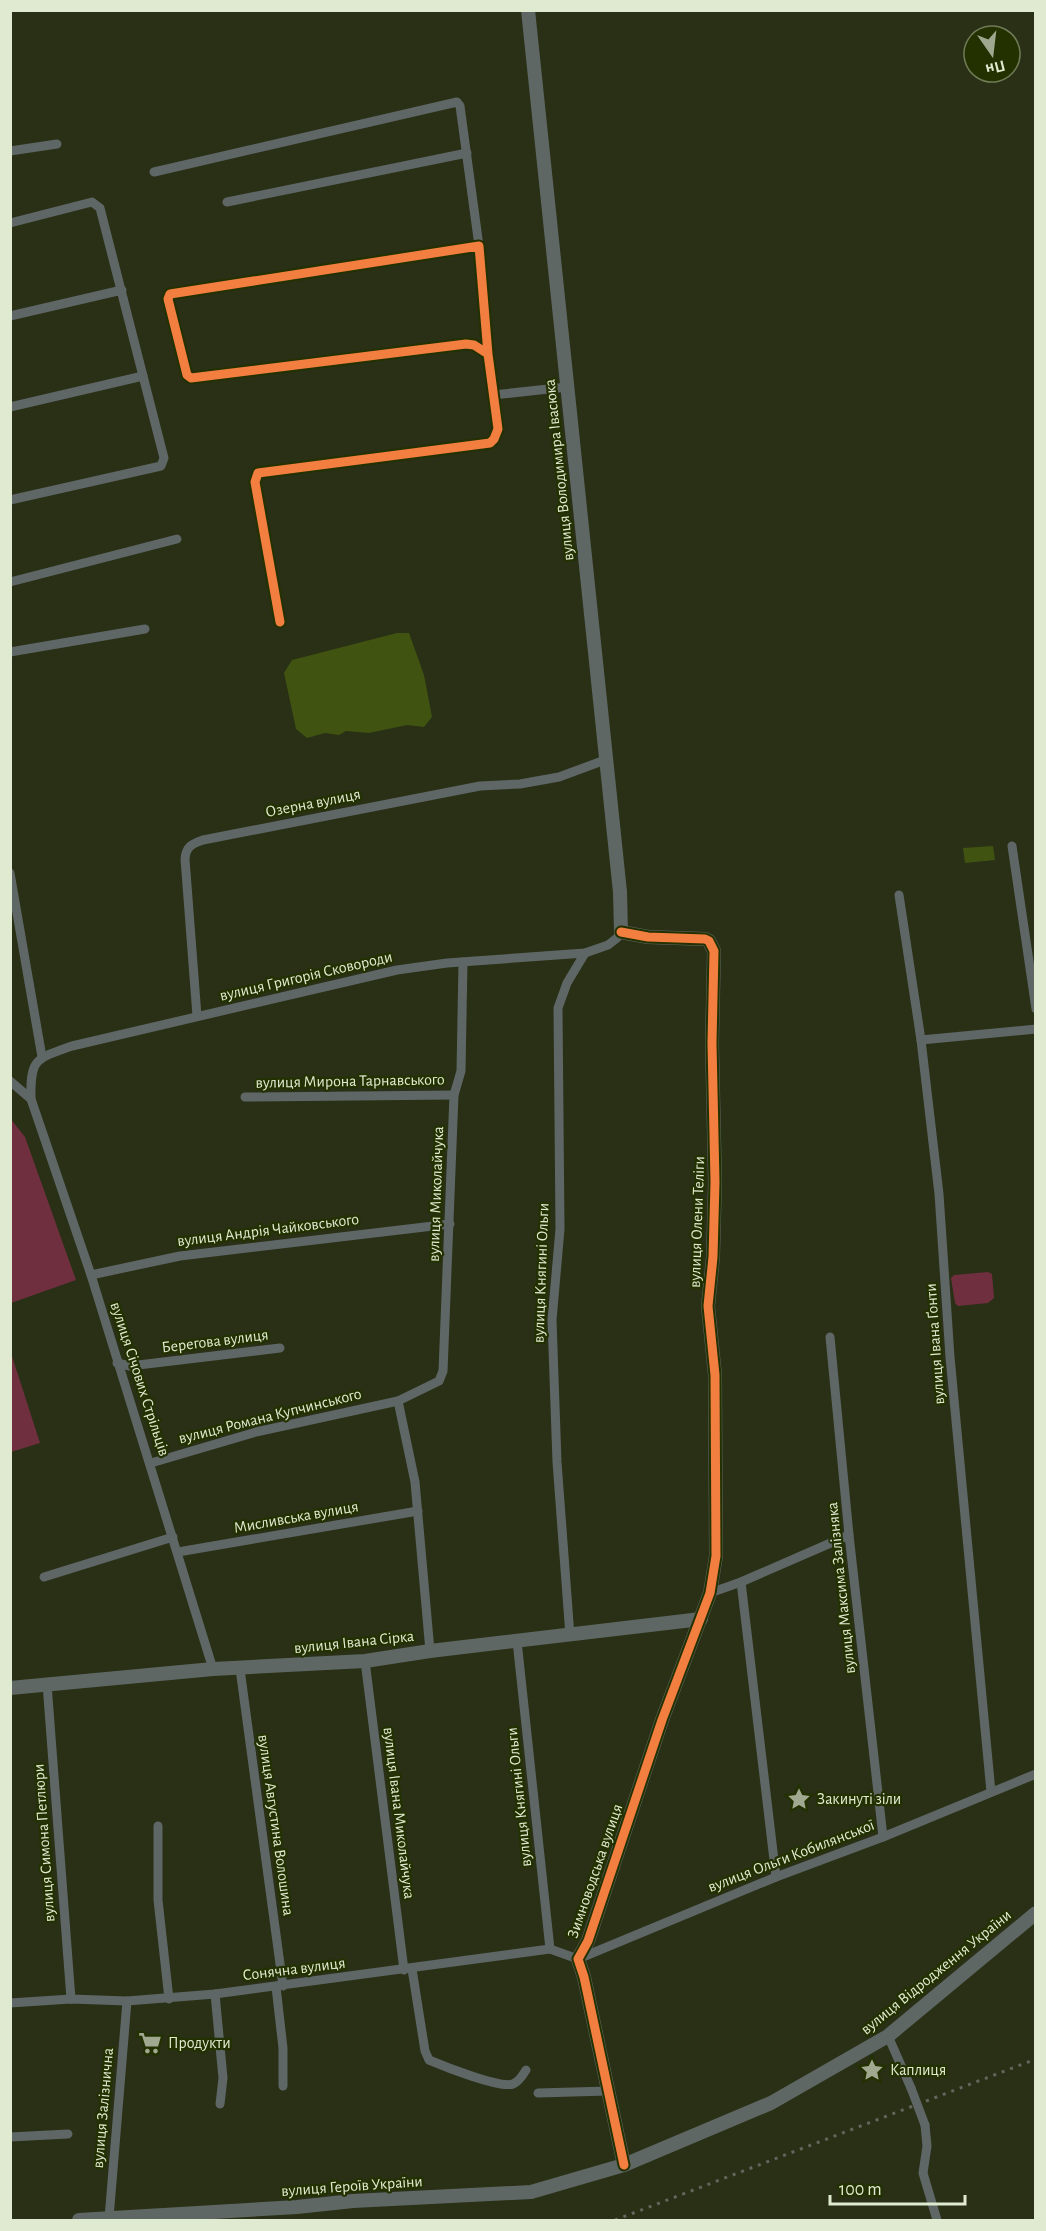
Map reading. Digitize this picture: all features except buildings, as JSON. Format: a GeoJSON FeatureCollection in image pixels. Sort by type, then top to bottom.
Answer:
{"type":"FeatureCollection","features":[{"type":"Feature","properties":{"kind":"street","name":"вулиця Володимира Івасюка"},"geometry":{"type":"LineString","coordinates":[[528,10],[620,892],[621,929]]}},
{"type":"Feature","properties":{"kind":"street"},"geometry":{"type":"LineString","coordinates":[[154,172],[454,102],[460,106],[479,246],[488,354],[498,429],[490,443],[258,473],[255,482],[280,622]]}},
{"type":"Feature","properties":{"kind":"street"},"geometry":{"type":"LineString","coordinates":[[10,151],[57,144]]}},
{"type":"Feature","properties":{"kind":"street"},"geometry":{"type":"LineString","coordinates":[[227,202],[466,153]]}},
{"type":"Feature","properties":{"kind":"street"},"geometry":{"type":"LineString","coordinates":[[10,224],[92,202],[97,204],[103,214],[164,458],[160,466],[10,500]]}},
{"type":"Feature","properties":{"kind":"street"},"geometry":{"type":"LineString","coordinates":[[479,246],[174,292],[168,299],[187,375],[191,378],[466,344],[480,347],[488,354]]}},
{"type":"Feature","properties":{"kind":"street"},"geometry":{"type":"LineString","coordinates":[[10,316],[122,290]]}},
{"type":"Feature","properties":{"kind":"street"},"geometry":{"type":"LineString","coordinates":[[10,407],[143,376]]}},
{"type":"Feature","properties":{"kind":"street"},"geometry":{"type":"LineString","coordinates":[[493,395],[567,387]]}},
{"type":"Feature","properties":{"kind":"street"},"geometry":{"type":"LineString","coordinates":[[10,582],[177,539]]}},
{"type":"Feature","properties":{"kind":"street"},"geometry":{"type":"LineString","coordinates":[[10,652],[145,629]]}},
{"type":"Feature","properties":{"kind":"street","name":"Озерна вулиця"},"geometry":{"type":"LineString","coordinates":[[197,1013],[185,859],[188,847],[192,843],[480,786],[520,784],[559,777],[605,760]]}},
{"type":"Feature","properties":{"kind":"street"},"geometry":{"type":"LineString","coordinates":[[1012,846],[1035,1010]]}},
{"type":"Feature","properties":{"kind":"street"},"geometry":{"type":"LineString","coordinates":[[10,873],[42,1057],[34,1066],[31,1099]]}},
{"type":"Feature","properties":{"kind":"street","name":"вулиця Івана Ґонти"},"geometry":{"type":"LineString","coordinates":[[899,895],[921,1040],[939,1194],[951,1368],[991,1792]]}},
{"type":"Feature","properties":{"kind":"street","name":"вулиця Григорія Сковороди"},"geometry":{"type":"LineString","coordinates":[[42,1057],[72,1046],[197,1013],[397,970],[463,962],[585,953],[608,945],[617,938],[621,929]]}},
{"type":"Feature","properties":{"kind":"street","name":"вулиця Олени Теліги"},"geometry":{"type":"LineString","coordinates":[[621,929],[648,937],[705,939],[709,941],[714,951],[712,1044],[715,1182],[713,1257],[708,1306],[715,1375],[716,1556],[710,1593]]}},
{"type":"Feature","properties":{"kind":"street","name":"вулиця Княгині Ольги"},"geometry":{"type":"LineString","coordinates":[[570,1636],[557,1462],[552,1320],[560,1228],[558,1008],[567,982],[585,953]]}},
{"type":"Feature","properties":{"kind":"street","name":"вулиця Миколайчука"},"geometry":{"type":"LineString","coordinates":[[398,1401],[439,1381],[443,1371],[454,1095],[461,1071],[463,962]]}},
{"type":"Feature","properties":{"kind":"street"},"geometry":{"type":"LineString","coordinates":[[921,1040],[1035,1029]]}},
{"type":"Feature","properties":{"kind":"street"},"geometry":{"type":"LineString","coordinates":[[10,1081],[31,1099]]}},
{"type":"Feature","properties":{"kind":"street","name":"вулиця Мирона Тарнавського"},"geometry":{"type":"LineString","coordinates":[[245,1097],[454,1095]]}},
{"type":"Feature","properties":{"kind":"street","name":"вулиця Січових Стрільців"},"geometry":{"type":"LineString","coordinates":[[31,1099],[92,1275],[117,1363],[151,1463],[213,1669]]}},
{"type":"Feature","properties":{"kind":"street","name":"вулиця Андрія Чайковського"},"geometry":{"type":"LineString","coordinates":[[92,1275],[180,1256],[450,1224]]}},
{"type":"Feature","properties":{"kind":"street","name":"вулиця Максима Залізняка"},"geometry":{"type":"LineString","coordinates":[[830,1337],[849,1535],[883,1837]]}},
{"type":"Feature","properties":{"kind":"street","name":"Берегова вулиця"},"geometry":{"type":"LineString","coordinates":[[117,1363],[130,1366],[280,1348]]}},
{"type":"Feature","properties":{"kind":"street"},"geometry":{"type":"LineString","coordinates":[[398,1401],[415,1482],[430,1651]]}},
{"type":"Feature","properties":{"kind":"street","name":"вулиця Романа Купчинського"},"geometry":{"type":"LineString","coordinates":[[151,1463],[256,1432],[398,1401]]}},
{"type":"Feature","properties":{"kind":"street","name":"Мисливська вулиця"},"geometry":{"type":"LineString","coordinates":[[178,1552],[418,1511]]}},
{"type":"Feature","properties":{"kind":"street"},"geometry":{"type":"LineString","coordinates":[[710,1593],[849,1535]]}},
{"type":"Feature","properties":{"kind":"street"},"geometry":{"type":"LineString","coordinates":[[44,1577],[173,1537]]}},
{"type":"Feature","properties":{"kind":"street"},"geometry":{"type":"LineString","coordinates":[[741,1582],[776,1877]]}},
{"type":"Feature","properties":{"kind":"street","name":"Зимноводська вулиця"},"geometry":{"type":"LineString","coordinates":[[626,2164],[578,1959],[588,1941],[662,1720],[710,1593]]}},
{"type":"Feature","properties":{"kind":"street","name":"вулиця Івана Сірка"},"geometry":{"type":"LineString","coordinates":[[10,1688],[213,1669],[365,1661],[430,1651],[701,1619]]}},
{"type":"Feature","properties":{"kind":"street","name":"вулиця Княгині Ольги"},"geometry":{"type":"LineString","coordinates":[[517,1641],[550,1949]]}},
{"type":"Feature","properties":{"kind":"street","name":"вулиця Івана Миколайчука"},"geometry":{"type":"LineString","coordinates":[[365,1661],[408,1969],[425,2051],[429,2060],[463,2074],[508,2085],[515,2083],[526,2070]]}},
{"type":"Feature","properties":{"kind":"street","name":"вулиця Августина Волошина"},"geometry":{"type":"LineString","coordinates":[[240,1669],[279,1986],[284,2086]]}},
{"type":"Feature","properties":{"kind":"street","name":"вулиця Симона Петлюри"},"geometry":{"type":"LineString","coordinates":[[47,1684],[71,1999]]}},
{"type":"Feature","properties":{"kind":"street","name":"вулиця Ольги Кобилянської"},"geometry":{"type":"LineString","coordinates":[[578,1959],[1035,1774]]}},
{"type":"Feature","properties":{"kind":"street"},"geometry":{"type":"LineString","coordinates":[[158,1826],[158,1900],[169,1999]]}},
{"type":"Feature","properties":{"kind":"street","name":"вулиця Відродження України"},"geometry":{"type":"LineString","coordinates":[[626,2164],[771,2103],[888,2036],[1035,1912]]}},
{"type":"Feature","properties":{"kind":"street","name":"Сонячна вулиця"},"geometry":{"type":"LineString","coordinates":[[10,2003],[71,1999],[127,2001],[169,1999],[550,1949],[578,1959]]}},
{"type":"Feature","properties":{"kind":"street"},"geometry":{"type":"LineString","coordinates":[[215,1994],[220,2025],[223,2078],[220,2104]]}},
{"type":"Feature","properties":{"kind":"street","name":"вулиця Залізнична"},"geometry":{"type":"LineString","coordinates":[[109,2218],[127,2001]]}},
{"type":"Feature","properties":{"kind":"street"},"geometry":{"type":"LineString","coordinates":[[888,2036],[926,2125],[927,2146],[923,2173],[937,2220]]}},
{"type":"Feature","properties":{"kind":"street"},"geometry":{"type":"LineString","coordinates":[[538,2093],[608,2091]]}},
{"type":"Feature","properties":{"kind":"street"},"geometry":{"type":"LineString","coordinates":[[10,2137],[68,2134]]}},
{"type":"Feature","properties":{"kind":"street","name":"вулиця Героїв України"},"geometry":{"type":"LineString","coordinates":[[79,2220],[297,2207],[353,2200],[531,2192],[626,2164]]}},
{"type":"Feature","properties":{"kind":"shaded area"},"geometry":{"type":"Polygon","coordinates":[[[397,633],[409,633],[424,675],[432,717],[424,727],[407,725],[369,733],[346,731],[339,735],[325,733],[307,738],[296,729],[284,673],[292,660],[397,633]]]}},
{"type":"Feature","properties":{"kind":"shaded area"},"geometry":{"type":"Polygon","coordinates":[[[993,846],[995,860],[965,863],[963,848],[993,846]]]}},
{"type":"Feature","properties":{"kind":"shaded area"},"geometry":{"type":"Polygon","coordinates":[[[10,1118],[25,1137],[76,1280],[11,1303],[10,1118]]]}},
{"type":"Feature","properties":{"kind":"shaded area"},"geometry":{"type":"Polygon","coordinates":[[[988,1272],[992,1274],[994,1298],[988,1303],[958,1306],[955,1303],[951,1278],[954,1275],[988,1272]]]}},
{"type":"Feature","properties":{"kind":"shaded area"},"geometry":{"type":"Polygon","coordinates":[[[10,1350],[40,1443],[11,1452],[10,1452],[10,1350]]]}},
{"type":"Feature","properties":{"kind":"railway"},"geometry":{"type":"LineString","coordinates":[[615,2220],[1036,2059]]}},
{"type":"Feature","properties":{"kind":"cycle path"},"geometry":{"type":"LineString","coordinates":[[280,622],[255,482],[258,473],[490,443],[494,439],[498,429],[488,354],[479,246],[170,294],[168,299],[187,375],[191,378],[466,344],[474,345],[488,354]]}},
{"type":"Feature","properties":{"kind":"cycle path"},"geometry":{"type":"LineString","coordinates":[[621,932],[648,937],[705,939],[709,941],[714,951],[712,1043],[715,1182],[713,1257],[708,1306],[715,1375],[716,1556],[710,1593],[662,1720],[588,1941],[578,1959],[584,1977],[624,2165]]}},
{"type":"Feature","properties":{"kind":"place","name":"Закинуті зіли"},"geometry":{"type":"Point","coordinates":[799,1799]}},
{"type":"Feature","properties":{"kind":"place","name":"Продукти"},"geometry":{"type":"Point","coordinates":[150,2043]}},
{"type":"Feature","properties":{"kind":"place","name":"Каплиця"},"geometry":{"type":"Point","coordinates":[872,2070]}}]}
